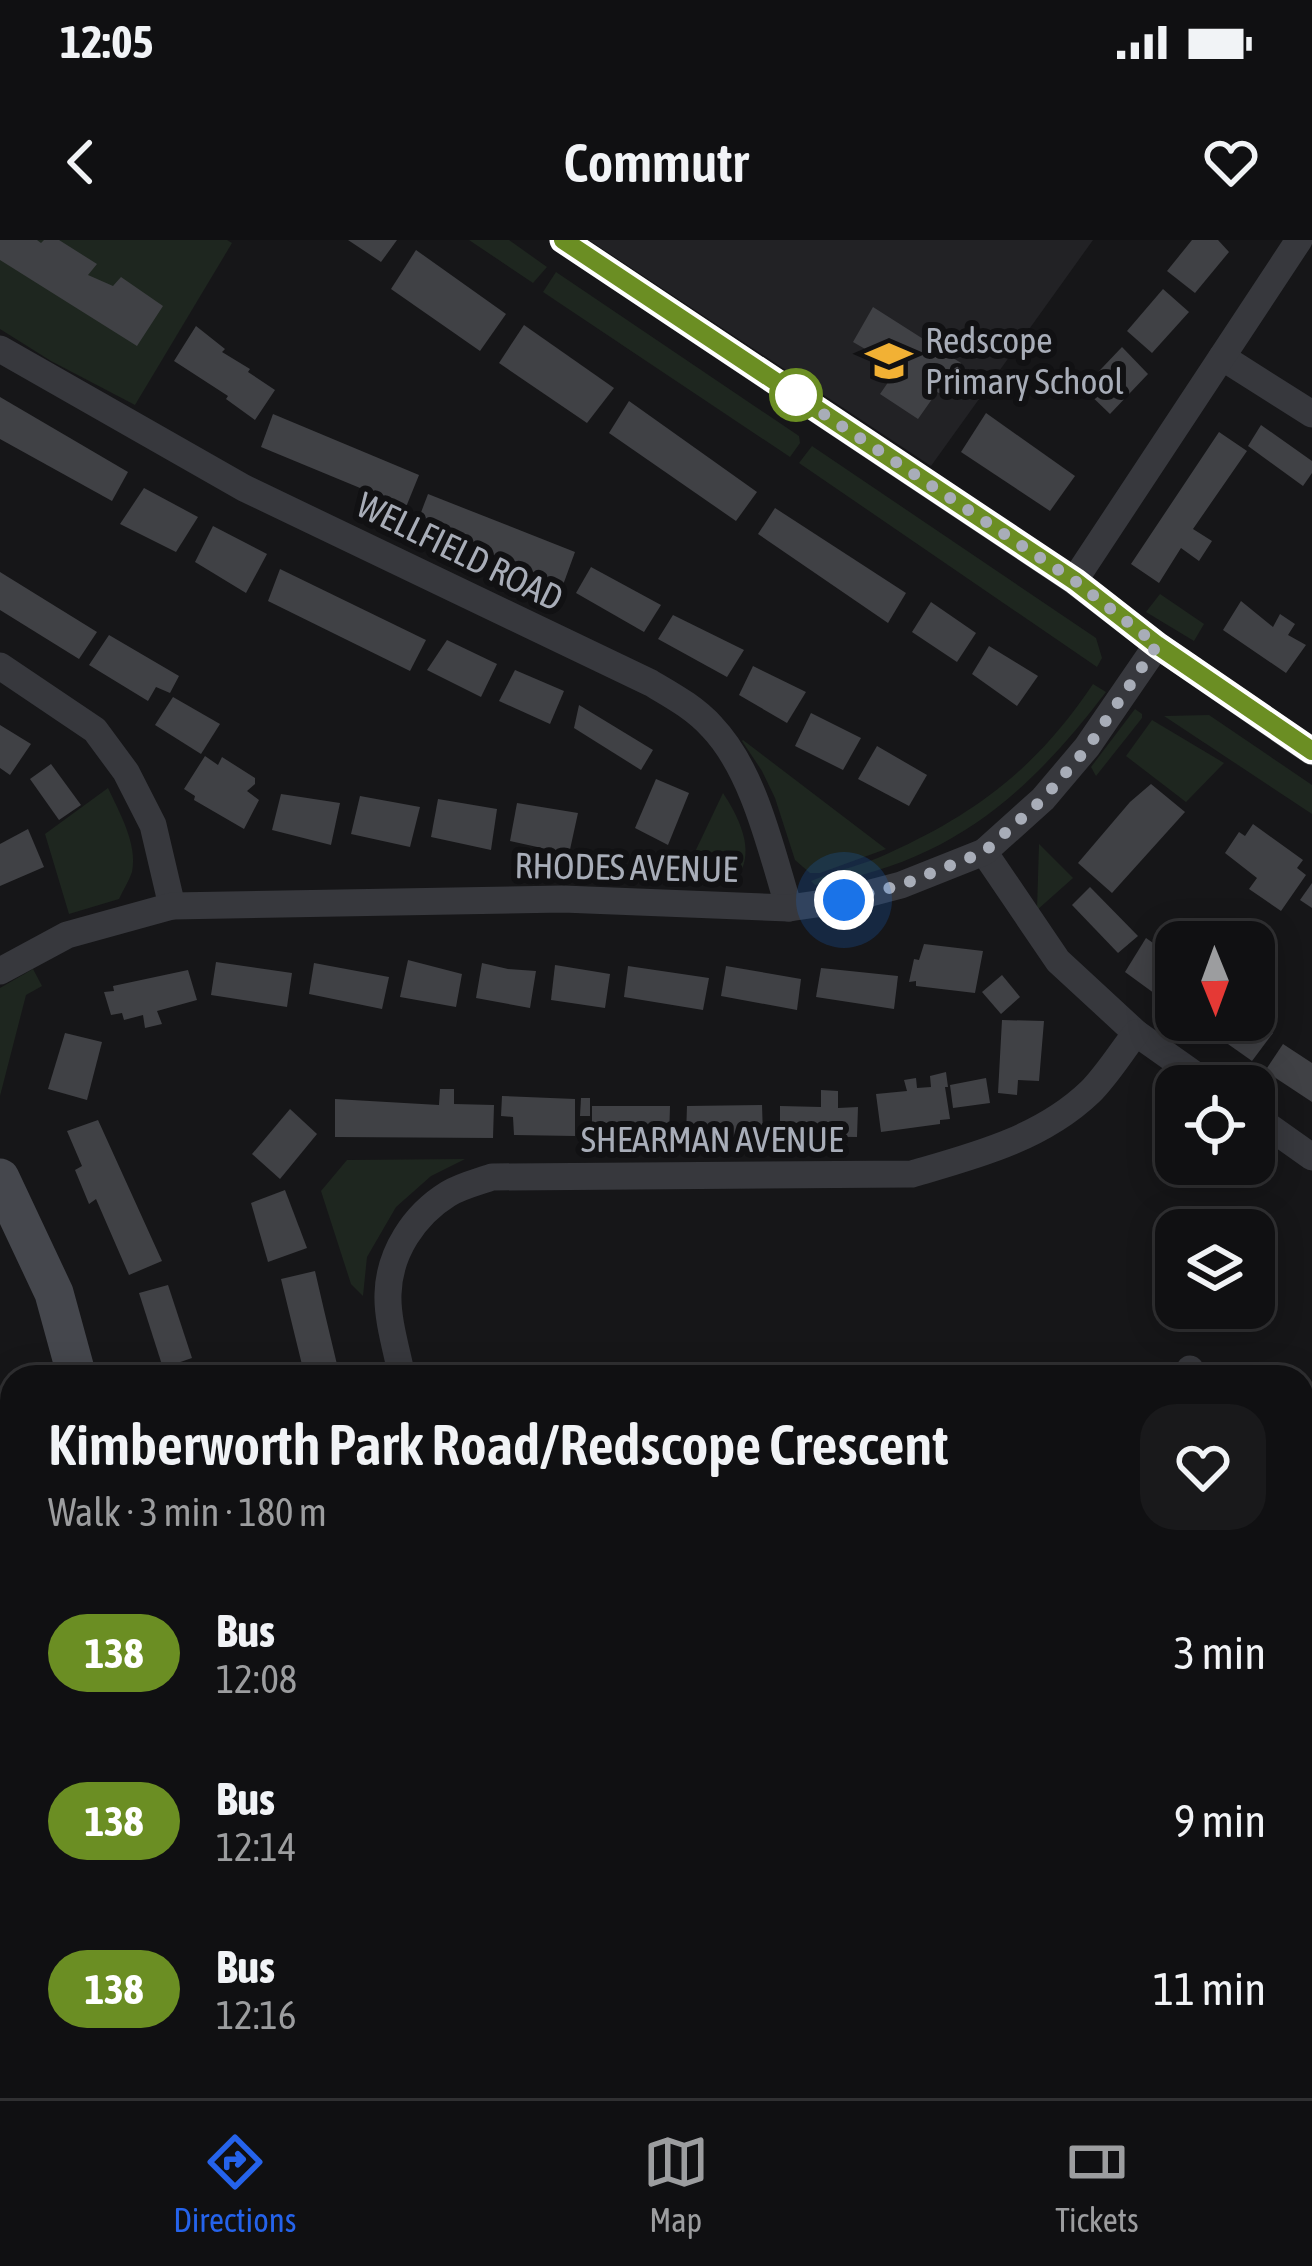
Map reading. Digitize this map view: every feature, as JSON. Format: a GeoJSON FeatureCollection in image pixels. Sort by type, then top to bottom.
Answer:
{"type":"FeatureCollection","features":[{"type":"Feature","properties":{"kind":"street"},"geometry":{"type":"LineString","coordinates":[[562,240],[1075,581],[1157,645],[1312,752]]}},
{"type":"Feature","properties":{"kind":"street"},"geometry":{"type":"LineString","coordinates":[[1075,581],[1299,240]]}},
{"type":"Feature","properties":{"kind":"street","name":"WELLFIELD ROAD"},"geometry":{"type":"LineString","coordinates":[[0,349],[244,488],[684,702],[714,728],[739,766],[789,908]]}},
{"type":"Feature","properties":{"kind":"street"},"geometry":{"type":"LineString","coordinates":[[1222,357],[1312,415]]}},
{"type":"Feature","properties":{"kind":"street","name":"RHODES AVENUE"},"geometry":{"type":"LineString","coordinates":[[0,971],[67,935],[172,906],[563,899],[789,908],[901,885],[984,852],[1043,799],[1088,747],[1157,645]]}},
{"type":"Feature","properties":{"kind":"street"},"geometry":{"type":"LineString","coordinates":[[0,666],[95,730],[126,772],[153,826],[172,906]]}},
{"type":"Feature","properties":{"kind":"street"},"geometry":{"type":"LineString","coordinates":[[984,852],[1058,961],[1136,1033],[1181,1065]]}},
{"type":"Feature","properties":{"kind":"street","name":"SHEARMAN AVENUE"},"geometry":{"type":"LineString","coordinates":[[400,1365],[387,1298],[391,1266],[422,1214],[451,1192],[492,1177],[912,1174],[1034,1132],[1090,1092],[1136,1033]]}},
{"type":"Feature","properties":{"kind":"street"},"geometry":{"type":"LineString","coordinates":[[1275,1131],[1312,1157]]}},
{"type":"Feature","properties":{"kind":"street"},"geometry":{"type":"LineString","coordinates":[[0,1178],[54,1293],[74,1365]]}},
{"type":"Feature","properties":{"kind":"shaded area"},"geometry":{"type":"Polygon","coordinates":[[[0,240],[232,243],[135,405],[0,329],[0,240]]]}},
{"type":"Feature","properties":{"kind":"shaded area"},"geometry":{"type":"Polygon","coordinates":[[[469,240],[509,240],[547,267],[533,283],[469,240]]]}},
{"type":"Feature","properties":{"kind":"shaded area","name":"Redscope Primary School"},"geometry":{"type":"Polygon","coordinates":[[[589,240],[1093,240],[931,466],[589,240]]]}},
{"type":"Feature","properties":{"kind":"shaded area"},"geometry":{"type":"Polygon","coordinates":[[[556,272],[799,436],[800,443],[790,457],[543,292],[556,272]]]}},
{"type":"Feature","properties":{"kind":"shaded area"},"geometry":{"type":"Polygon","coordinates":[[[812,446],[1096,638],[1102,658],[1097,667],[799,463],[812,446]]]}},
{"type":"Feature","properties":{"kind":"shaded area"},"geometry":{"type":"Polygon","coordinates":[[[1160,594],[1204,624],[1194,641],[1146,612],[1160,594]]]}},
{"type":"Feature","properties":{"kind":"shaded area"},"geometry":{"type":"Polygon","coordinates":[[[1093,684],[1106,692],[1076,730],[981,820],[906,860],[863,875],[815,885],[811,881],[889,853],[979,803],[1051,739],[1093,684]]]}},
{"type":"Feature","properties":{"kind":"shaded area"},"geometry":{"type":"Polygon","coordinates":[[[1135,709],[1142,718],[1096,776],[1091,767],[1135,709]]]}},
{"type":"Feature","properties":{"kind":"shaded area"},"geometry":{"type":"Polygon","coordinates":[[[1209,715],[1312,785],[1312,814],[1164,716],[1209,715]]]}},
{"type":"Feature","properties":{"kind":"shaded area"},"geometry":{"type":"Polygon","coordinates":[[[1152,720],[1224,763],[1186,802],[1126,756],[1152,720]]]}},
{"type":"Feature","properties":{"kind":"shaded area"},"geometry":{"type":"Polygon","coordinates":[[[743,740],[886,849],[810,873],[795,860],[775,798],[743,740]]]}},
{"type":"Feature","properties":{"kind":"shaded area"},"geometry":{"type":"Polygon","coordinates":[[[108,788],[130,839],[132,872],[119,899],[69,914],[45,834],[108,788]]]}},
{"type":"Feature","properties":{"kind":"shaded area"},"geometry":{"type":"Polygon","coordinates":[[[723,793],[743,833],[743,866],[738,876],[684,875],[723,793]]]}},
{"type":"Feature","properties":{"kind":"shaded area"},"geometry":{"type":"Polygon","coordinates":[[[1039,844],[1073,878],[1037,910],[1039,844]]]}},
{"type":"Feature","properties":{"kind":"shaded area"},"geometry":{"type":"Polygon","coordinates":[[[33,969],[42,986],[26,995],[0,1096],[0,988],[33,969]]]}},
{"type":"Feature","properties":{"kind":"shaded area"},"geometry":{"type":"Polygon","coordinates":[[[465,1159],[431,1176],[396,1207],[367,1257],[363,1296],[351,1284],[321,1191],[347,1160],[465,1159]]]}},
{"type":"Feature","properties":{"kind":"building"},"geometry":{"type":"Polygon","coordinates":[[[0,240],[59,240],[97,264],[88,275],[113,286],[121,277],[163,306],[137,346],[0,260],[0,240]]]}},
{"type":"Feature","properties":{"kind":"building"},"geometry":{"type":"Polygon","coordinates":[[[348,240],[397,240],[381,262],[348,240]]]}},
{"type":"Feature","properties":{"kind":"building"},"geometry":{"type":"Polygon","coordinates":[[[1192,240],[1218,240],[1229,252],[1195,293],[1167,271],[1192,240]]]}},
{"type":"Feature","properties":{"kind":"building"},"geometry":{"type":"Polygon","coordinates":[[[416,250],[506,314],[480,351],[391,289],[416,250]]]}},
{"type":"Feature","properties":{"kind":"building"},"geometry":{"type":"Polygon","coordinates":[[[1163,289],[1189,312],[1152,353],[1127,331],[1163,289]]]}},
{"type":"Feature","properties":{"kind":"building"},"geometry":{"type":"Polygon","coordinates":[[[873,307],[961,363],[918,419],[880,394],[898,368],[853,342],[873,307]]]}},
{"type":"Feature","properties":{"kind":"building"},"geometry":{"type":"Polygon","coordinates":[[[524,325],[614,388],[587,423],[499,363],[524,325]]]}},
{"type":"Feature","properties":{"kind":"building"},"geometry":{"type":"Polygon","coordinates":[[[196,326],[225,349],[222,352],[275,390],[255,420],[174,361],[196,326]]]}},
{"type":"Feature","properties":{"kind":"building"},"geometry":{"type":"Polygon","coordinates":[[[1122,347],[1148,374],[1110,414],[1083,388],[1122,347]]]}},
{"type":"Feature","properties":{"kind":"building"},"geometry":{"type":"Polygon","coordinates":[[[0,397],[128,472],[112,501],[0,439],[0,397]]]}},
{"type":"Feature","properties":{"kind":"building"},"geometry":{"type":"Polygon","coordinates":[[[629,401],[757,492],[736,521],[609,433],[629,401]]]}},
{"type":"Feature","properties":{"kind":"building"},"geometry":{"type":"Polygon","coordinates":[[[986,413],[1075,476],[1050,511],[961,452],[986,413]]]}},
{"type":"Feature","properties":{"kind":"building"},"geometry":{"type":"Polygon","coordinates":[[[273,414],[419,475],[406,507],[261,447],[273,414]]]}},
{"type":"Feature","properties":{"kind":"building"},"geometry":{"type":"Polygon","coordinates":[[[1261,425],[1312,461],[1312,473],[1303,486],[1248,446],[1261,425]]]}},
{"type":"Feature","properties":{"kind":"building"},"geometry":{"type":"Polygon","coordinates":[[[1219,432],[1247,451],[1193,529],[1212,541],[1199,561],[1181,548],[1159,583],[1131,564],[1219,432]]]}},
{"type":"Feature","properties":{"kind":"building"},"geometry":{"type":"Polygon","coordinates":[[[144,488],[198,517],[176,552],[120,524],[144,488]]]}},
{"type":"Feature","properties":{"kind":"building"},"geometry":{"type":"Polygon","coordinates":[[[428,494],[575,552],[563,585],[417,523],[428,494]]]}},
{"type":"Feature","properties":{"kind":"building"},"geometry":{"type":"Polygon","coordinates":[[[775,508],[906,593],[888,623],[758,534],[775,508]]]}},
{"type":"Feature","properties":{"kind":"building"},"geometry":{"type":"Polygon","coordinates":[[[213,526],[267,554],[246,593],[195,562],[213,526]]]}},
{"type":"Feature","properties":{"kind":"building"},"geometry":{"type":"Polygon","coordinates":[[[591,567],[661,605],[644,632],[576,593],[591,567]]]}},
{"type":"Feature","properties":{"kind":"building"},"geometry":{"type":"Polygon","coordinates":[[[280,569],[426,640],[410,671],[268,601],[280,569]]]}},
{"type":"Feature","properties":{"kind":"building"},"geometry":{"type":"Polygon","coordinates":[[[0,572],[97,632],[79,659],[0,610],[0,572]]]}},
{"type":"Feature","properties":{"kind":"building"},"geometry":{"type":"Polygon","coordinates":[[[1241,601],[1273,627],[1280,614],[1295,624],[1288,635],[1306,645],[1286,673],[1223,630],[1241,601]]]}},
{"type":"Feature","properties":{"kind":"building"},"geometry":{"type":"Polygon","coordinates":[[[931,602],[976,633],[957,662],[912,632],[931,602]]]}},
{"type":"Feature","properties":{"kind":"building"},"geometry":{"type":"Polygon","coordinates":[[[673,615],[744,650],[727,677],[658,639],[673,615]]]}},
{"type":"Feature","properties":{"kind":"building"},"geometry":{"type":"Polygon","coordinates":[[[109,635],[179,676],[170,693],[156,687],[148,701],[89,665],[109,635]]]}},
{"type":"Feature","properties":{"kind":"building"},"geometry":{"type":"Polygon","coordinates":[[[447,640],[497,664],[481,697],[427,670],[447,640]]]}},
{"type":"Feature","properties":{"kind":"building"},"geometry":{"type":"Polygon","coordinates":[[[989,646],[1038,676],[1017,706],[972,674],[989,646]]]}},
{"type":"Feature","properties":{"kind":"building"},"geometry":{"type":"Polygon","coordinates":[[[753,666],[806,692],[787,723],[739,695],[753,666]]]}},
{"type":"Feature","properties":{"kind":"building"},"geometry":{"type":"Polygon","coordinates":[[[515,670],[564,691],[550,724],[499,701],[515,670]]]}},
{"type":"Feature","properties":{"kind":"building"},"geometry":{"type":"Polygon","coordinates":[[[173,697],[220,724],[201,754],[155,725],[173,697]]]}},
{"type":"Feature","properties":{"kind":"building"},"geometry":{"type":"Polygon","coordinates":[[[579,705],[653,750],[641,770],[574,728],[579,705]]]}},
{"type":"Feature","properties":{"kind":"building"},"geometry":{"type":"Polygon","coordinates":[[[811,713],[861,738],[843,770],[795,746],[811,713]]]}},
{"type":"Feature","properties":{"kind":"building"},"geometry":{"type":"Polygon","coordinates":[[[0,725],[31,744],[10,775],[0,768],[0,725]]]}},
{"type":"Feature","properties":{"kind":"building"},"geometry":{"type":"Polygon","coordinates":[[[877,746],[927,775],[909,806],[858,779],[877,746]]]}},
{"type":"Feature","properties":{"kind":"building"},"geometry":{"type":"Polygon","coordinates":[[[205,756],[218,765],[222,757],[255,778],[247,791],[259,800],[244,829],[194,800],[184,789],[205,756]]]}},
{"type":"Feature","properties":{"kind":"building"},"geometry":{"type":"Polygon","coordinates":[[[51,764],[81,805],[59,820],[30,779],[51,764]]]}},
{"type":"Feature","properties":{"kind":"building"},"geometry":{"type":"Polygon","coordinates":[[[656,779],[689,793],[668,845],[635,828],[656,779]]]}},
{"type":"Feature","properties":{"kind":"building"},"geometry":{"type":"Polygon","coordinates":[[[1151,784],[1185,812],[1112,893],[1078,863],[1151,784]]]}},
{"type":"Feature","properties":{"kind":"building"},"geometry":{"type":"Polygon","coordinates":[[[281,794],[340,803],[331,845],[272,830],[281,794]]]}},
{"type":"Feature","properties":{"kind":"building"},"geometry":{"type":"Polygon","coordinates":[[[360,796],[420,807],[410,847],[351,834],[360,796]]]}},
{"type":"Feature","properties":{"kind":"building"},"geometry":{"type":"Polygon","coordinates":[[[438,799],[497,809],[491,850],[431,837],[438,799]]]}},
{"type":"Feature","properties":{"kind":"building"},"geometry":{"type":"Polygon","coordinates":[[[517,803],[578,813],[569,854],[510,841],[517,803]]]}},
{"type":"Feature","properties":{"kind":"building"},"geometry":{"type":"Polygon","coordinates":[[[1253,824],[1303,860],[1297,868],[1306,875],[1281,911],[1249,889],[1257,878],[1225,853],[1239,832],[1245,836],[1253,824]]]}},
{"type":"Feature","properties":{"kind":"building"},"geometry":{"type":"Polygon","coordinates":[[[28,829],[44,867],[0,886],[0,844],[28,829]]]}},
{"type":"Feature","properties":{"kind":"building"},"geometry":{"type":"Polygon","coordinates":[[[1312,883],[1312,908],[1300,900],[1312,883]]]}},
{"type":"Feature","properties":{"kind":"building"},"geometry":{"type":"Polygon","coordinates":[[[1090,887],[1138,936],[1118,953],[1072,905],[1090,887]]]}},
{"type":"Feature","properties":{"kind":"building"},"geometry":{"type":"Polygon","coordinates":[[[1146,938],[1155,944],[1155,994],[1125,972],[1146,938]]]}},
{"type":"Feature","properties":{"kind":"building"},"geometry":{"type":"Polygon","coordinates":[[[924,944],[983,951],[975,993],[909,982],[914,959],[919,960],[924,944]]]}},
{"type":"Feature","properties":{"kind":"building"},"geometry":{"type":"Polygon","coordinates":[[[408,960],[462,974],[456,1007],[400,997],[408,960]]]}},
{"type":"Feature","properties":{"kind":"building"},"geometry":{"type":"Polygon","coordinates":[[[216,962],[292,973],[287,1007],[211,995],[216,962]]]}},
{"type":"Feature","properties":{"kind":"building"},"geometry":{"type":"Polygon","coordinates":[[[314,963],[389,977],[382,1009],[309,994],[314,963]]]}},
{"type":"Feature","properties":{"kind":"building"},"geometry":{"type":"Polygon","coordinates":[[[482,963],[536,971],[530,1008],[476,998],[482,963]]]}},
{"type":"Feature","properties":{"kind":"building"},"geometry":{"type":"Polygon","coordinates":[[[555,965],[610,974],[605,1008],[551,1000],[555,965]]]}},
{"type":"Feature","properties":{"kind":"building"},"geometry":{"type":"Polygon","coordinates":[[[628,966],[709,978],[703,1010],[624,997],[628,966]]]}},
{"type":"Feature","properties":{"kind":"building"},"geometry":{"type":"Polygon","coordinates":[[[726,966],[801,979],[797,1010],[721,996],[726,966]]]}},
{"type":"Feature","properties":{"kind":"building"},"geometry":{"type":"Polygon","coordinates":[[[821,968],[898,976],[894,1009],[816,997],[821,968]]]}},
{"type":"Feature","properties":{"kind":"building"},"geometry":{"type":"Polygon","coordinates":[[[188,970],[197,1000],[157,1011],[162,1024],[145,1028],[143,1015],[124,1020],[122,1013],[111,1015],[104,992],[114,991],[113,986],[188,970]]]}},
{"type":"Feature","properties":{"kind":"building"},"geometry":{"type":"Polygon","coordinates":[[[1002,975],[1020,997],[1001,1014],[982,992],[1002,975]]]}},
{"type":"Feature","properties":{"kind":"building"},"geometry":{"type":"Polygon","coordinates":[[[1002,1020],[1044,1021],[1039,1081],[1018,1080],[1017,1095],[998,1093],[1002,1020]]]}},
{"type":"Feature","properties":{"kind":"building"},"geometry":{"type":"Polygon","coordinates":[[[65,1033],[102,1042],[87,1100],[48,1089],[65,1033]]]}},
{"type":"Feature","properties":{"kind":"building"},"geometry":{"type":"Polygon","coordinates":[[[1224,1041],[1267,1041],[1252,1061],[1224,1041]]]}},
{"type":"Feature","properties":{"kind":"building"},"geometry":{"type":"Polygon","coordinates":[[[1283,1044],[1312,1063],[1312,1102],[1275,1078],[1275,1065],[1269,1065],[1283,1044]]]}},
{"type":"Feature","properties":{"kind":"building"},"geometry":{"type":"Polygon","coordinates":[[[946,1072],[950,1119],[881,1132],[876,1094],[907,1091],[904,1080],[916,1078],[917,1088],[931,1087],[930,1076],[946,1072]]]}},
{"type":"Feature","properties":{"kind":"building"},"geometry":{"type":"Polygon","coordinates":[[[986,1078],[990,1103],[953,1108],[950,1085],[986,1078]]]}},
{"type":"Feature","properties":{"kind":"building"},"geometry":{"type":"Polygon","coordinates":[[[440,1089],[454,1089],[454,1104],[494,1105],[493,1138],[335,1137],[335,1099],[439,1105],[440,1089]]]}},
{"type":"Feature","properties":{"kind":"building"},"geometry":{"type":"Polygon","coordinates":[[[821,1090],[838,1091],[838,1108],[858,1107],[857,1137],[780,1136],[780,1106],[821,1107],[821,1090]]]}},
{"type":"Feature","properties":{"kind":"building"},"geometry":{"type":"Polygon","coordinates":[[[502,1096],[575,1099],[575,1136],[514,1135],[513,1117],[501,1116],[502,1096]]]}},
{"type":"Feature","properties":{"kind":"building"},"geometry":{"type":"Polygon","coordinates":[[[581,1098],[590,1098],[590,1116],[580,1116],[581,1098]]]}},
{"type":"Feature","properties":{"kind":"building"},"geometry":{"type":"Polygon","coordinates":[[[762,1105],[763,1137],[686,1137],[687,1106],[762,1105]]]}},
{"type":"Feature","properties":{"kind":"building"},"geometry":{"type":"Polygon","coordinates":[[[592,1106],[670,1106],[669,1138],[592,1137],[592,1106]]]}},
{"type":"Feature","properties":{"kind":"building"},"geometry":{"type":"Polygon","coordinates":[[[290,1109],[317,1134],[280,1179],[252,1154],[290,1109]]]}},
{"type":"Feature","properties":{"kind":"building"},"geometry":{"type":"Polygon","coordinates":[[[98,1120],[162,1261],[129,1275],[96,1199],[89,1204],[75,1170],[82,1166],[67,1131],[98,1120]]]}},
{"type":"Feature","properties":{"kind":"building"},"geometry":{"type":"Polygon","coordinates":[[[285,1190],[307,1248],[268,1262],[251,1203],[285,1190]]]}},
{"type":"Feature","properties":{"kind":"building"},"geometry":{"type":"Polygon","coordinates":[[[315,1271],[337,1365],[302,1365],[281,1279],[315,1271]]]}},
{"type":"Feature","properties":{"kind":"building"},"geometry":{"type":"Polygon","coordinates":[[[168,1285],[192,1358],[162,1365],[139,1293],[168,1285]]]}},
{"type":"Feature","properties":{"kind":"bus line","name":"138"},"geometry":{"type":"LineString","coordinates":[[563,240],[1075,581],[1157,645],[1312,751]]}},
{"type":"Feature","properties":{"kind":"place","name":"Redscope Primary School"},"geometry":{"type":"Point","coordinates":[889,361]}},
{"type":"Feature","properties":{"kind":"route"},"geometry":{"type":"LineString","coordinates":[[796,395],[792,393],[1075,581],[1157,645],[1088,747],[1043,799],[984,852],[901,885],[844,900]]}}]}
